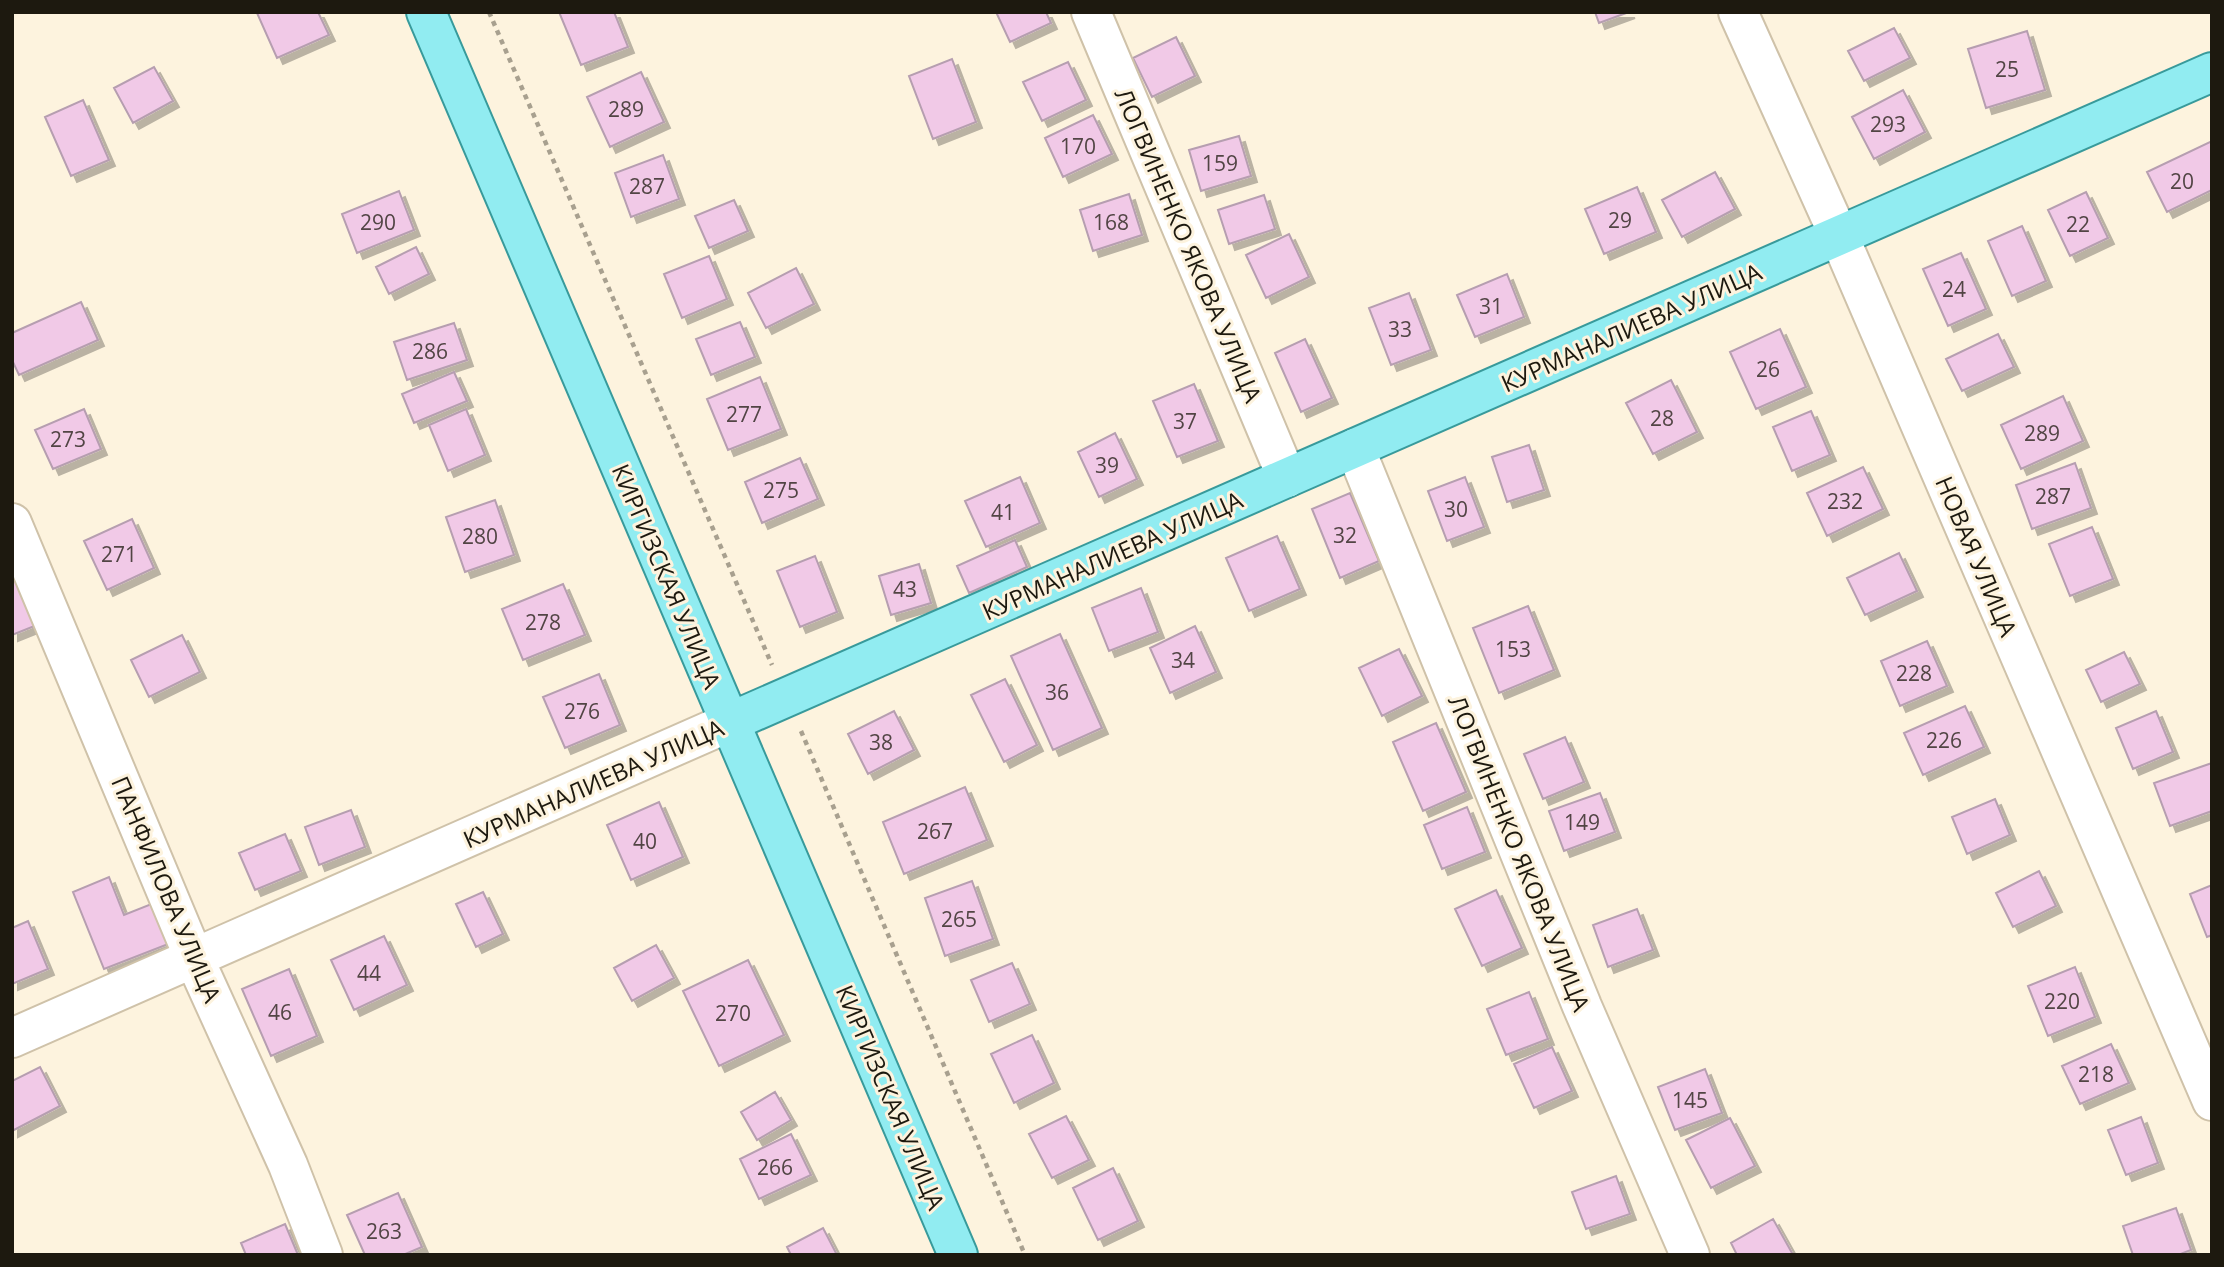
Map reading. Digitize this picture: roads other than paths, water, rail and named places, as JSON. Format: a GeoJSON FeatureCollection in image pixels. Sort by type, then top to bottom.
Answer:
{"type":"FeatureCollection","features":[{"type":"Feature","properties":{"kind":"main road","name":"КИРГИЗСКАЯ УЛИЦА"},"geometry":{"type":"LineString","coordinates":[[426,12],[958,1255]]}},
{"type":"Feature","properties":{"kind":"main road","name":"КУРМАНАЛИЕВА УЛИЦА"},"geometry":{"type":"LineString","coordinates":[[730,722],[2212,72]]}},
{"type":"Feature","properties":{"kind":"street","name":"ЛОГВИНЕНКО ЯКОВА УЛИЦА"},"geometry":{"type":"LineString","coordinates":[[1091,12],[1287,478]]}},
{"type":"Feature","properties":{"kind":"street","name":"НОВАЯ УЛИЦА"},"geometry":{"type":"LineString","coordinates":[[1738,12],[1839,236],[2212,1101]]}},
{"type":"Feature","properties":{"kind":"street","name":"ЛОГВИНЕНКО ЯКОВА УЛИЦА"},"geometry":{"type":"LineString","coordinates":[[1355,448],[1581,1006],[1690,1255]]}},
{"type":"Feature","properties":{"kind":"street","name":"ПАНФИЛОВА УЛИЦА"},"geometry":{"type":"LineString","coordinates":[[12,523],[194,958],[288,1166],[323,1255]]}},
{"type":"Feature","properties":{"kind":"street","name":"КУРМАНАЛИЕВА УЛИЦА"},"geometry":{"type":"LineString","coordinates":[[12,1038],[730,722]]}}]}
